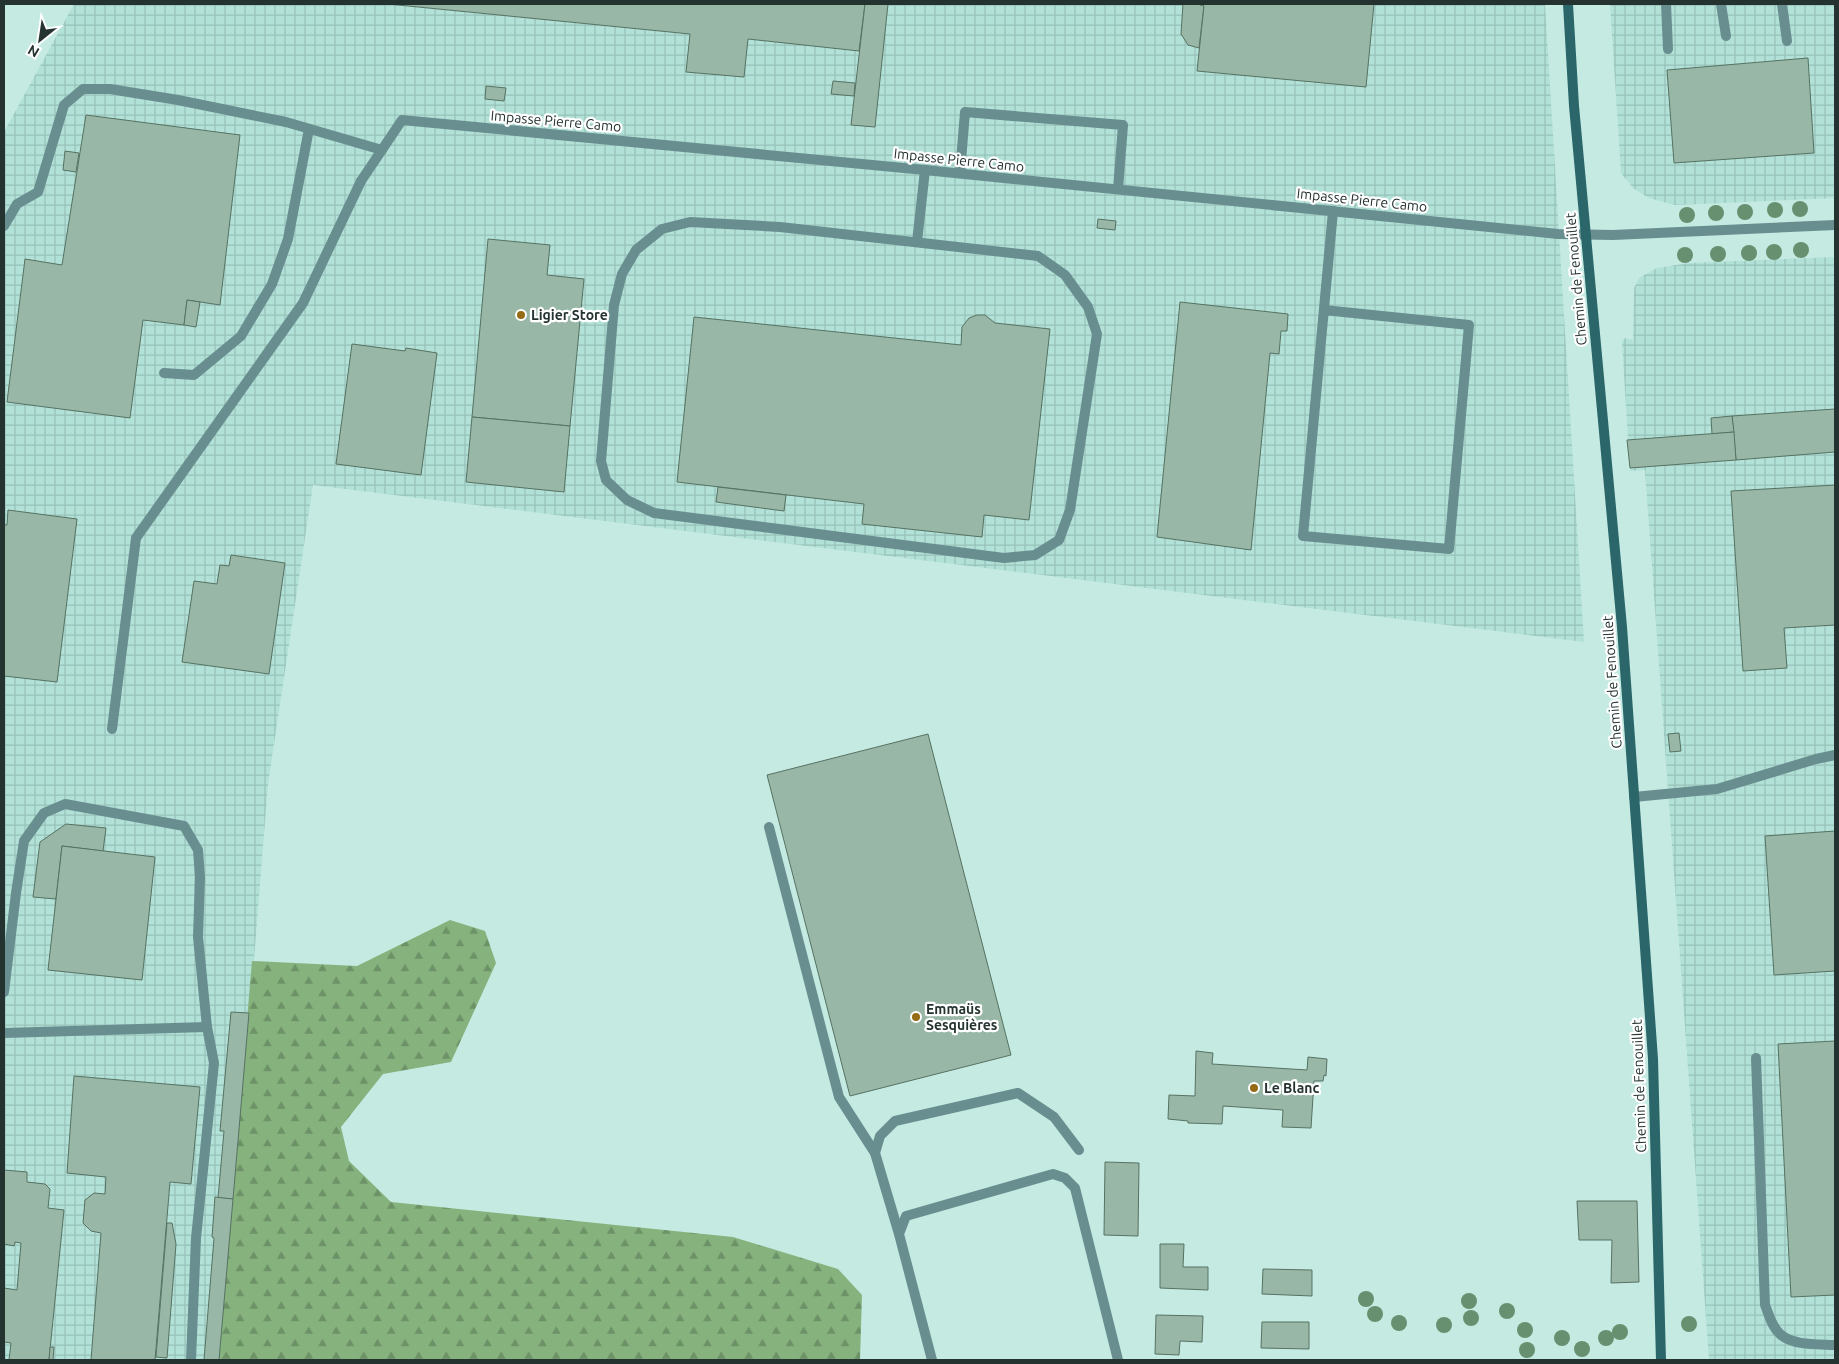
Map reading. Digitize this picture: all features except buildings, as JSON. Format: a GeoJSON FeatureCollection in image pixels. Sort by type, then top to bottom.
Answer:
{"type":"FeatureCollection","features":[{"type":"Feature","properties":{"kind":"street","name":"Chemin de Fenouillet"},"geometry":{"type":"LineString","coordinates":[[1568,4],[1574,106],[1622,627],[1653,1059],[1661,1360]]}},
{"type":"Feature","properties":{"kind":"street"},"geometry":{"type":"LineString","coordinates":[[1666,4],[1668,49]]}},
{"type":"Feature","properties":{"kind":"street"},"geometry":{"type":"LineString","coordinates":[[1722,4],[1726,36]]}},
{"type":"Feature","properties":{"kind":"street"},"geometry":{"type":"LineString","coordinates":[[1782,4],[1787,41]]}},
{"type":"Feature","properties":{"kind":"street"},"geometry":{"type":"LineString","coordinates":[[4,226],[17,204],[38,192],[64,105],[84,89],[110,89],[178,100],[286,122],[382,150]]}},
{"type":"Feature","properties":{"kind":"street"},"geometry":{"type":"LineString","coordinates":[[960,173],[965,112],[1123,125],[1118,189]]}},
{"type":"Feature","properties":{"kind":"street","name":"Impasse Pierre Camo"},"geometry":{"type":"LineString","coordinates":[[112,729],[136,538],[303,303],[361,181],[402,120],[960,173],[1558,234],[1613,235],[1835,225]]}},
{"type":"Feature","properties":{"kind":"street"},"geometry":{"type":"LineString","coordinates":[[164,373],[194,375],[241,336],[272,284],[288,239],[309,129]]}},
{"type":"Feature","properties":{"kind":"street"},"geometry":{"type":"LineString","coordinates":[[917,242],[925,170]]}},
{"type":"Feature","properties":{"kind":"street"},"geometry":{"type":"LineString","coordinates":[[1324,310],[1469,325],[1449,549],[1302,536],[1333,211]]}},
{"type":"Feature","properties":{"kind":"street"},"geometry":{"type":"LineString","coordinates":[[690,222],[780,227],[917,242],[1038,256],[1065,275],[1088,307],[1097,334],[1070,510],[1059,540],[1036,555],[1004,558],[654,513],[627,500],[606,480],[601,461],[614,305],[622,274],[636,250],[662,229],[690,222]]}},
{"type":"Feature","properties":{"kind":"street"},"geometry":{"type":"LineString","coordinates":[[1634,797],[1717,789],[1835,755]]}},
{"type":"Feature","properties":{"kind":"street"},"geometry":{"type":"LineString","coordinates":[[4,992],[24,841],[44,814],[65,804],[184,826],[198,850],[200,877],[198,937],[207,1027],[214,1063],[196,1238],[191,1360]]}},
{"type":"Feature","properties":{"kind":"street"},"geometry":{"type":"LineString","coordinates":[[769,827],[839,1097],[875,1153],[899,1234],[932,1360]]}},
{"type":"Feature","properties":{"kind":"street"},"geometry":{"type":"LineString","coordinates":[[4,1033],[207,1027]]}},
{"type":"Feature","properties":{"kind":"street"},"geometry":{"type":"LineString","coordinates":[[1756,1058],[1765,1305],[1772,1323],[1780,1334],[1795,1341],[1835,1345]]}},
{"type":"Feature","properties":{"kind":"street"},"geometry":{"type":"LineString","coordinates":[[875,1153],[880,1136],[895,1121],[1018,1093],[1054,1117],[1079,1150]]}},
{"type":"Feature","properties":{"kind":"street"},"geometry":{"type":"LineString","coordinates":[[899,1234],[906,1216],[1053,1174],[1065,1178],[1074,1188],[1118,1360]]}},
{"type":"Feature","properties":{"kind":"shaded area"},"geometry":{"type":"Polygon","coordinates":[[[74,4],[1545,4],[1584,642],[313,485],[268,784],[222,1360],[4,1360],[4,132],[74,4]]]}},
{"type":"Feature","properties":{"kind":"shaded area"},"geometry":{"type":"Polygon","coordinates":[[[1610,4],[1835,4],[1835,198],[1675,205],[1649,198],[1633,188],[1621,173],[1610,4]]]}},
{"type":"Feature","properties":{"kind":"shaded area"},"geometry":{"type":"Polygon","coordinates":[[[1835,257],[1835,1360],[1709,1360],[1645,470],[1630,471],[1622,342],[1625,338],[1633,340],[1634,288],[1639,278],[1657,268],[1689,263],[1835,257]]]}},
{"type":"Feature","properties":{"kind":"green space"},"geometry":{"type":"Polygon","coordinates":[[[450,920],[485,931],[496,963],[451,1062],[383,1074],[341,1127],[349,1161],[391,1202],[733,1237],[838,1269],[862,1295],[860,1360],[218,1360],[252,961],[357,966],[450,920]]]}},
{"type":"Feature","properties":{"kind":"place","name":"Ligier Store"},"geometry":{"type":"Point","coordinates":[521,315]}},
{"type":"Feature","properties":{"kind":"place","name":"Emmaüs Sesquières"},"geometry":{"type":"Point","coordinates":[916,1017]}},
{"type":"Feature","properties":{"kind":"place","name":"Le Blanc"},"geometry":{"type":"Point","coordinates":[1254,1088]}}]}
